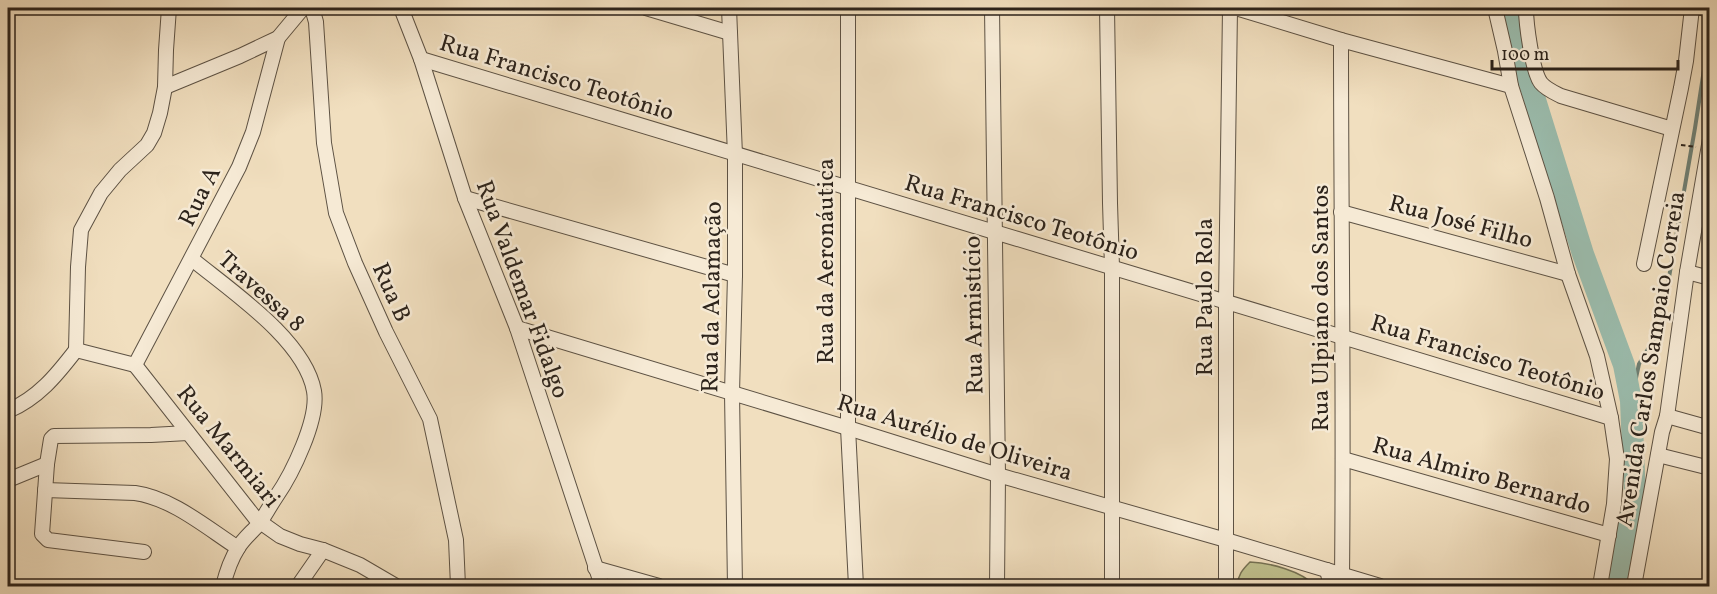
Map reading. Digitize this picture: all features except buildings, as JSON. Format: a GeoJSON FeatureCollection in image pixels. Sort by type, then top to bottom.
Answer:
{"type":"FeatureCollection","features":[{"type":"Feature","properties":{"kind":"street"},"geometry":{"type":"LineString","coordinates":[[8,411],[44,389],[76,350],[81,230],[101,193],[120,170],[147,146],[154,133],[165,87],[170,8]]}},
{"type":"Feature","properties":{"kind":"street"},"geometry":{"type":"LineString","coordinates":[[165,87],[278,38],[303,8]]}},
{"type":"Feature","properties":{"kind":"street","name":"Rua B"},"geometry":{"type":"LineString","coordinates":[[312,8],[316,22],[324,143],[336,213],[354,263],[430,419],[456,540],[458,586]]}},
{"type":"Feature","properties":{"kind":"street","name":"Rua Valdemar Fidalgo"},"geometry":{"type":"LineString","coordinates":[[401,8],[421,59],[465,198],[517,328],[602,586]]}},
{"type":"Feature","properties":{"kind":"street"},"geometry":{"type":"LineString","coordinates":[[646,8],[729,33]]}},
{"type":"Feature","properties":{"kind":"street","name":"Rua da Aclamação"},"geometry":{"type":"LineString","coordinates":[[729,8],[735,155],[732,393],[735,586]]}},
{"type":"Feature","properties":{"kind":"street","name":"Rua da Aeronáutica"},"geometry":{"type":"LineString","coordinates":[[848,8],[848,428],[856,586]]}},
{"type":"Feature","properties":{"kind":"street","name":"Rua Armistício"},"geometry":{"type":"LineString","coordinates":[[992,8],[998,475],[997,586]]}},
{"type":"Feature","properties":{"kind":"street"},"geometry":{"type":"LineString","coordinates":[[1107,8],[1112,267],[1112,586]]}},
{"type":"Feature","properties":{"kind":"street","name":"Rua Paulo Rola"},"geometry":{"type":"LineString","coordinates":[[1226,586],[1226,300],[1230,8]]}},
{"type":"Feature","properties":{"kind":"street"},"geometry":{"type":"LineString","coordinates":[[1236,8],[1341,40],[1511,86]]}},
{"type":"Feature","properties":{"kind":"street","name":"Avenida Carlos Sampaio Correia"},"geometry":{"type":"LineString","coordinates":[[1495,8],[1511,86],[1547,198],[1568,274],[1598,356],[1611,418],[1617,459],[1614,504],[1600,586]]}},
{"type":"Feature","properties":{"kind":"street"},"geometry":{"type":"LineString","coordinates":[[1526,8],[1534,64],[1539,81],[1549,90],[1561,96],[1672,129]]}},
{"type":"Feature","properties":{"kind":"street","name":"Avenida Carlos Sampaio Correia"},"geometry":{"type":"LineString","coordinates":[[1644,264],[1686,61],[1692,8]]}},
{"type":"Feature","properties":{"kind":"street"},"geometry":{"type":"LineString","coordinates":[[1701,8],[1710,10]]}},
{"type":"Feature","properties":{"kind":"street","name":"Rua A"},"geometry":{"type":"LineString","coordinates":[[135,365],[239,167],[249,141],[278,38]]}},
{"type":"Feature","properties":{"kind":"street","name":"Rua Ulpiano dos Santos"},"geometry":{"type":"LineString","coordinates":[[1341,40],[1343,459],[1341,576]]}},
{"type":"Feature","properties":{"kind":"street","name":"Rua Francisco Teotônio"},"geometry":{"type":"LineString","coordinates":[[421,59],[1611,418]]}},
{"type":"Feature","properties":{"kind":"street","name":"Avenida Carlos Sampaio Correia"},"geometry":{"type":"LineString","coordinates":[[1634,586],[1667,416],[1706,146]]}},
{"type":"Feature","properties":{"kind":"street"},"geometry":{"type":"LineString","coordinates":[[465,198],[735,275]]}},
{"type":"Feature","properties":{"kind":"street","name":"Rua José Filho"},"geometry":{"type":"LineString","coordinates":[[1341,212],[1568,274]]}},
{"type":"Feature","properties":{"kind":"street","name":"Travessa 8"},"geometry":{"type":"LineString","coordinates":[[192,259],[285,336],[309,374],[314,392],[315,408],[299,453],[282,488],[260,522],[238,548],[223,586]]}},
{"type":"Feature","properties":{"kind":"street"},"geometry":{"type":"LineString","coordinates":[[1687,272],[1710,278]]}},
{"type":"Feature","properties":{"kind":"street","name":"Rua Aurélio de Oliveira"},"geometry":{"type":"LineString","coordinates":[[517,328],[998,475],[1380,586]]}},
{"type":"Feature","properties":{"kind":"street"},"geometry":{"type":"LineString","coordinates":[[76,350],[135,365]]}},
{"type":"Feature","properties":{"kind":"street","name":"Rua Marmiari"},"geometry":{"type":"LineString","coordinates":[[135,365],[260,522],[280,536],[360,565],[396,586]]}},
{"type":"Feature","properties":{"kind":"street"},"geometry":{"type":"LineString","coordinates":[[1667,416],[1710,428]]}},
{"type":"Feature","properties":{"kind":"street"},"geometry":{"type":"LineString","coordinates":[[144,552],[48,540],[42,534],[49,443],[54,436],[188,433]]}},
{"type":"Feature","properties":{"kind":"street"},"geometry":{"type":"LineString","coordinates":[[1658,454],[1710,468]]}},
{"type":"Feature","properties":{"kind":"street","name":"Rua Almiro Bernardo"},"geometry":{"type":"LineString","coordinates":[[1343,459],[1609,535]]}},
{"type":"Feature","properties":{"kind":"street"},"geometry":{"type":"LineString","coordinates":[[8,480],[46,464]]}},
{"type":"Feature","properties":{"kind":"street"},"geometry":{"type":"LineString","coordinates":[[45,490],[148,495],[169,504],[238,548]]}},
{"type":"Feature","properties":{"kind":"street"},"geometry":{"type":"LineString","coordinates":[[298,586],[323,550]]}},
{"type":"Feature","properties":{"kind":"street"},"geometry":{"type":"LineString","coordinates":[[595,568],[660,586]]}},
{"type":"Feature","properties":{"kind":"street"},"geometry":{"type":"LineString","coordinates":[[1327,570],[1331,586]]}},
{"type":"Feature","properties":{"kind":"path"},"geometry":{"type":"LineString","coordinates":[[1686,146],[1706,146]]}},
{"type":"Feature","properties":{"kind":"green space"},"geometry":{"type":"Polygon","coordinates":[[[1250,562],[1285,569],[1302,576],[1315,586],[1237,586],[1241,573],[1250,562]]]}},
{"type":"Feature","properties":{"kind":"waterway"},"geometry":{"type":"LineString","coordinates":[[1512,8],[1522,58],[1583,254],[1624,365],[1631,401],[1635,498],[1615,586]]}},
{"type":"Feature","properties":{"kind":"waterway"},"geometry":{"type":"LineString","coordinates":[[1631,401],[1639,364],[1660,329],[1707,50],[1708,11]]}}]}
